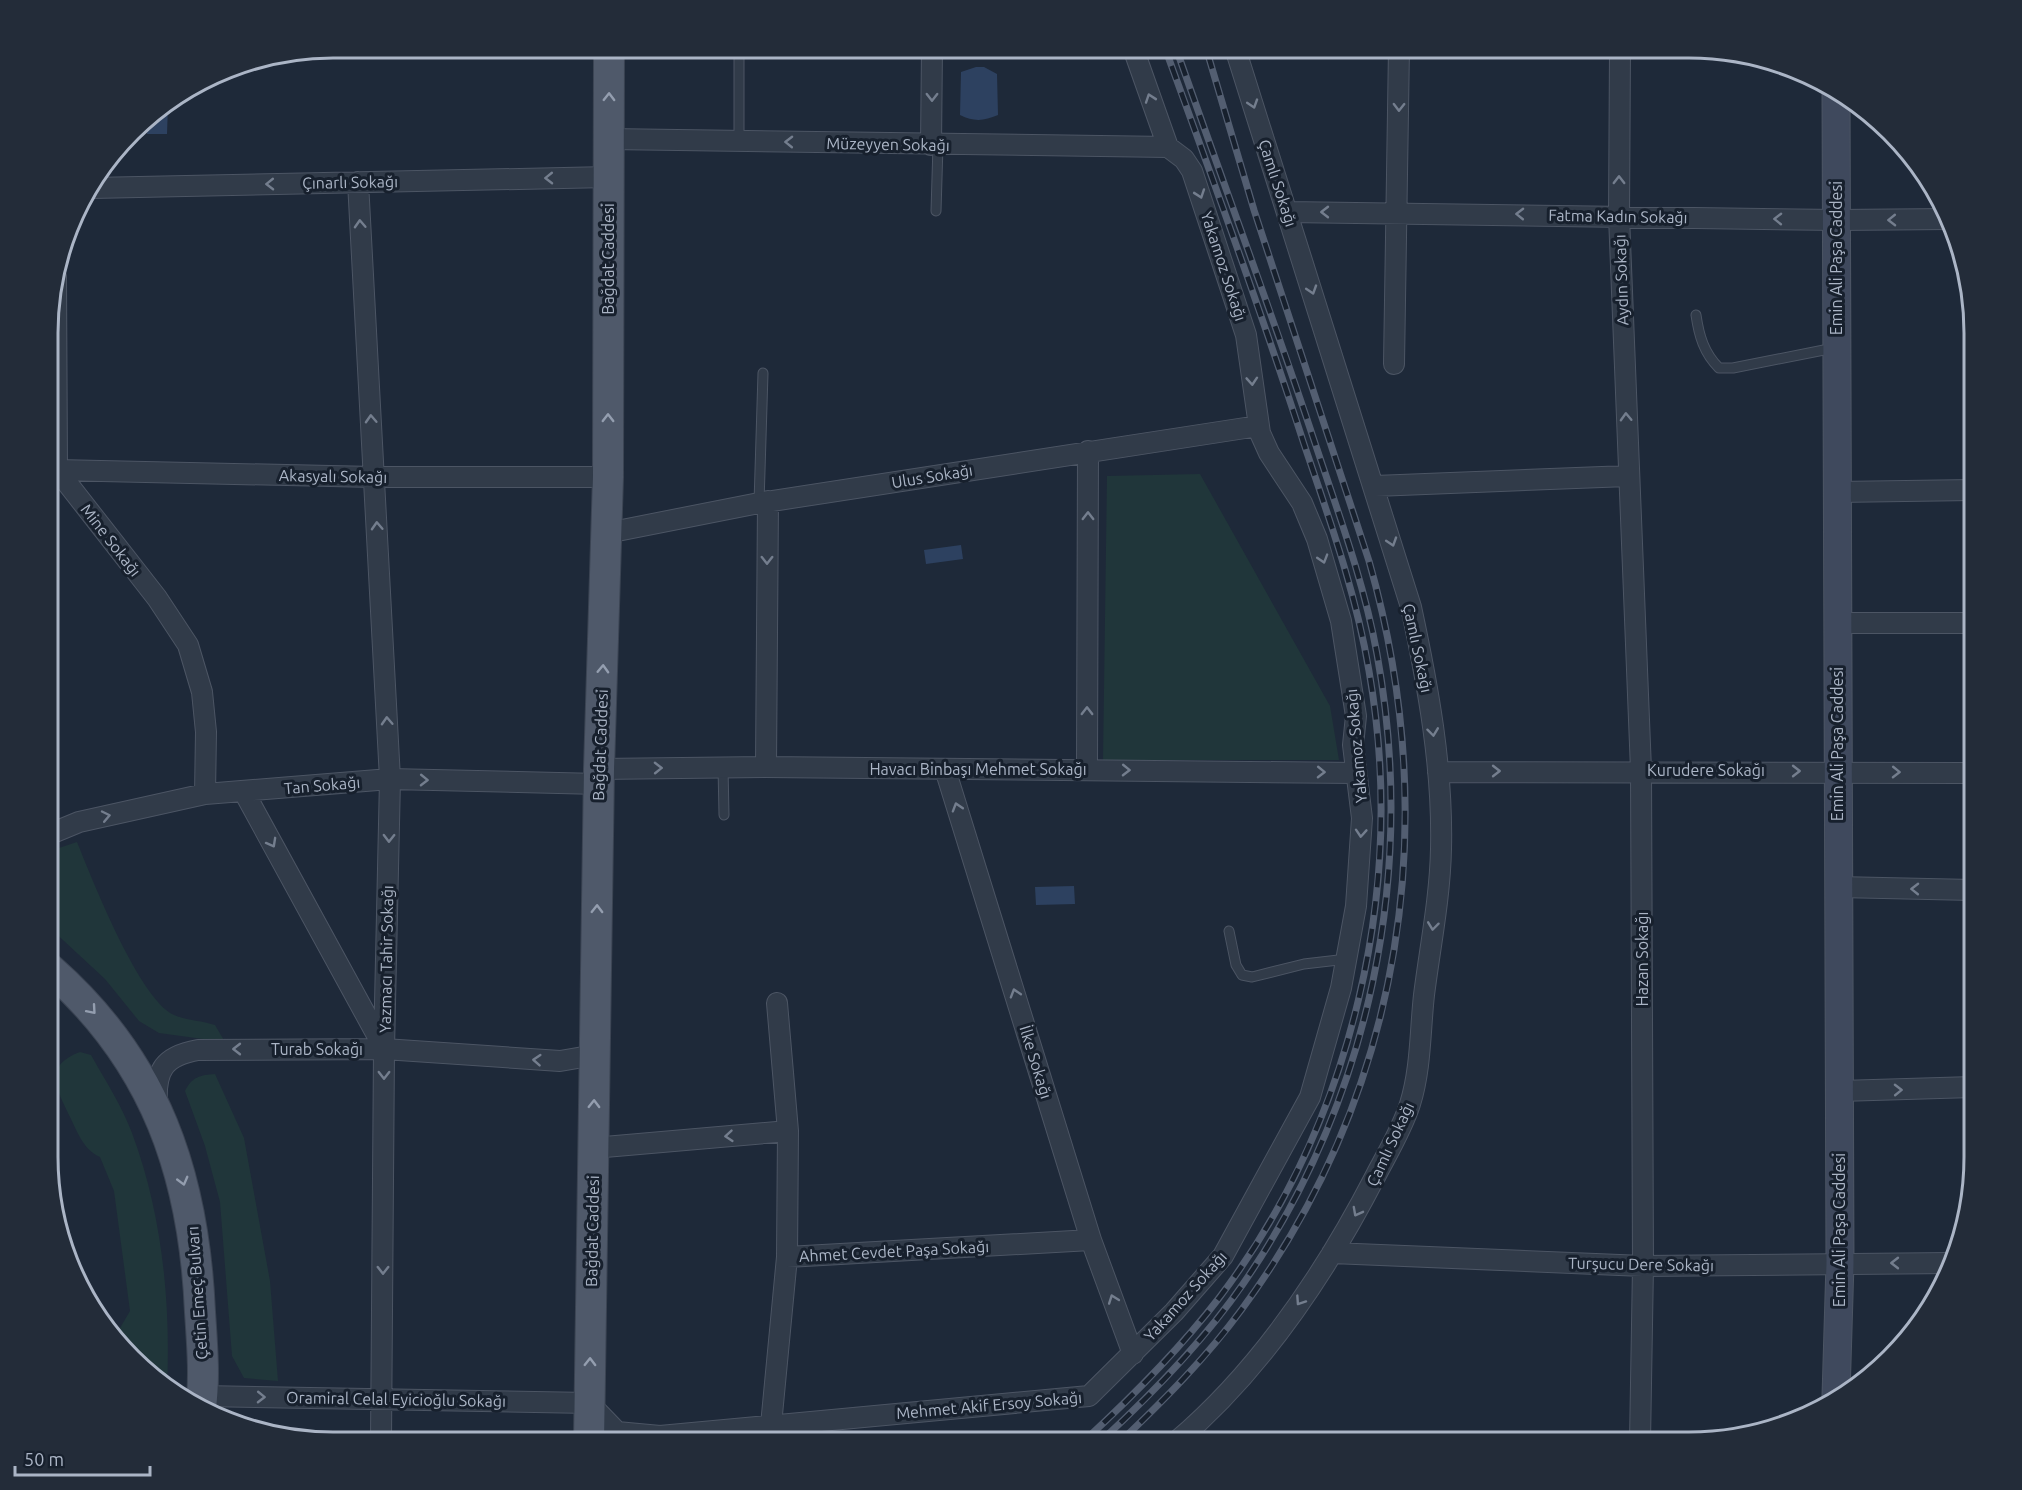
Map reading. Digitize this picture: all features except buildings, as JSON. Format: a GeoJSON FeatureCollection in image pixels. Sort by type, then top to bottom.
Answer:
{"type":"FeatureCollection","features":[{"type":"Feature","properties":{"kind":"main road","name":"Bağdat Caddesi"},"geometry":{"type":"LineString","coordinates":[[589,1432],[599,776],[608,477],[609,58]]}},
{"type":"Feature","properties":{"kind":"main road","name":"Çetin Emeç Bulvarı"},"geometry":{"type":"LineString","coordinates":[[58,977],[87,1004],[108,1029],[135,1071],[157,1111],[179,1167],[193,1227],[199,1288],[202,1398]]}},
{"type":"Feature","properties":{"kind":"street"},"geometry":{"type":"LineString","coordinates":[[932,58],[935,145]]}},
{"type":"Feature","properties":{"kind":"street"},"geometry":{"type":"LineString","coordinates":[[1136,58],[1167,147]]}},
{"type":"Feature","properties":{"kind":"street","name":"Çamlı Sokağı"},"geometry":{"type":"LineString","coordinates":[[1188,1432],[1203,1419],[1253,1365],[1332,1253],[1355,1216],[1396,1136],[1413,1094],[1440,867],[1441,821],[1438,772],[1418,640],[1403,580],[1374,486],[1238,58]]}},
{"type":"Feature","properties":{"kind":"street"},"geometry":{"type":"LineString","coordinates":[[1394,364],[1400,58]]}},
{"type":"Feature","properties":{"kind":"street","name":"Aydın Sokağı"},"geometry":{"type":"LineString","coordinates":[[1620,58],[1619,216],[1628,476]]}},
{"type":"Feature","properties":{"kind":"street","name":"Emin Ali Paşa Caddesi"},"geometry":{"type":"LineString","coordinates":[[1836,102],[1840,1091],[1840,1263],[1836,1388]]}},
{"type":"Feature","properties":{"kind":"street","name":"Müzeyyen Sokağı"},"geometry":{"type":"LineString","coordinates":[[609,139],[1167,147]]}},
{"type":"Feature","properties":{"kind":"street","name":"Yakamoz Sokağı"},"geometry":{"type":"LineString","coordinates":[[1133,1354],[1185,1301],[1223,1256],[1300,1119],[1318,1073],[1347,959],[1356,906],[1361,829],[1353,745],[1356,712],[1335,602],[1311,521],[1267,450],[1258,426],[1248,347],[1231,286],[1190,166],[1167,147]]}},
{"type":"Feature","properties":{"kind":"street","name":"Çınarlı Sokağı"},"geometry":{"type":"LineString","coordinates":[[100,188],[608,177]]}},
{"type":"Feature","properties":{"kind":"street","name":"Yazmacı Tahir Sokağı"},"geometry":{"type":"LineString","coordinates":[[358,182],[390,779],[384,1049],[381,1432]]}},
{"type":"Feature","properties":{"kind":"street","name":"Fatma Kadın Sokağı"},"geometry":{"type":"LineString","coordinates":[[1288,212],[1837,220],[1939,219]]}},
{"type":"Feature","properties":{"kind":"street","name":"Ulus Sokağı"},"geometry":{"type":"LineString","coordinates":[[607,532],[764,502],[1258,426]]}},
{"type":"Feature","properties":{"kind":"street"},"geometry":{"type":"LineString","coordinates":[[1088,451],[1088,770]]}},
{"type":"Feature","properties":{"kind":"street","name":"Akasyalı Sokağı"},"geometry":{"type":"LineString","coordinates":[[58,470],[374,477],[608,477]]}},
{"type":"Feature","properties":{"kind":"street","name":"Mine Sokağı"},"geometry":{"type":"LineString","coordinates":[[58,471],[157,598],[188,645],[202,692],[206,732],[205,794]]}},
{"type":"Feature","properties":{"kind":"street"},"geometry":{"type":"LineString","coordinates":[[1374,486],[1628,476]]}},
{"type":"Feature","properties":{"kind":"street","name":"Hazan Sokağı"},"geometry":{"type":"LineString","coordinates":[[1628,476],[1641,770],[1643,1266],[1640,1432]]}},
{"type":"Feature","properties":{"kind":"street"},"geometry":{"type":"LineString","coordinates":[[1837,492],[1964,490]]}},
{"type":"Feature","properties":{"kind":"street"},"geometry":{"type":"LineString","coordinates":[[764,502],[766,767]]}},
{"type":"Feature","properties":{"kind":"street"},"geometry":{"type":"LineString","coordinates":[[1837,623],[1964,623]]}},
{"type":"Feature","properties":{"kind":"street","name":"Havacı Binbaşı Mehmet Sokağı"},"geometry":{"type":"LineString","coordinates":[[599,776],[723,767],[1356,773]]}},
{"type":"Feature","properties":{"kind":"street","name":"İlke Sokağı"},"geometry":{"type":"LineString","coordinates":[[945,769],[1091,1240],[1133,1354]]}},
{"type":"Feature","properties":{"kind":"street","name":"Kurudere Sokağı"},"geometry":{"type":"LineString","coordinates":[[1438,772],[1641,770],[1964,773]]}},
{"type":"Feature","properties":{"kind":"street","name":"Tan Sokağı"},"geometry":{"type":"LineString","coordinates":[[58,831],[79,822],[205,794],[390,779],[599,776]]}},
{"type":"Feature","properties":{"kind":"street"},"geometry":{"type":"LineString","coordinates":[[244,792],[384,1049]]}},
{"type":"Feature","properties":{"kind":"street"},"geometry":{"type":"LineString","coordinates":[[1838,887],[1964,890]]}},
{"type":"Feature","properties":{"kind":"street","name":"Ahmet Cevdet Paşa Sokağı"},"geometry":{"type":"LineString","coordinates":[[777,1003],[788,1131],[787,1257],[1091,1240]]}},
{"type":"Feature","properties":{"kind":"street","name":"Turab Sokağı"},"geometry":{"type":"LineString","coordinates":[[157,1111],[155,1083],[168,1060],[178,1053],[198,1050],[384,1049],[560,1061],[595,1055]]}},
{"type":"Feature","properties":{"kind":"street"},"geometry":{"type":"LineString","coordinates":[[1840,1091],[1964,1087]]}},
{"type":"Feature","properties":{"kind":"street"},"geometry":{"type":"LineString","coordinates":[[593,1148],[788,1131]]}},
{"type":"Feature","properties":{"kind":"street","name":"Turşucu Dere Sokağı"},"geometry":{"type":"LineString","coordinates":[[1332,1253],[1643,1266],[1942,1263]]}},
{"type":"Feature","properties":{"kind":"street"},"geometry":{"type":"LineString","coordinates":[[771,1425],[787,1257]]}},
{"type":"Feature","properties":{"kind":"street","name":"Mehmet Akif Ersoy Sokağı"},"geometry":{"type":"LineString","coordinates":[[753,1432],[771,1425],[1089,1396],[1133,1354]]}},
{"type":"Feature","properties":{"kind":"street","name":"Oramiral Celal Eyicioğlu Sokağı"},"geometry":{"type":"LineString","coordinates":[[210,1402],[382,1398],[589,1403]]}},
{"type":"Feature","properties":{"kind":"street","name":"Mehmet Akif Ersoy Sokağı"},"geometry":{"type":"LineString","coordinates":[[589,1403],[617,1432]]}},
{"type":"Feature","properties":{"kind":"lane"},"geometry":{"type":"LineString","coordinates":[[739,58],[739,141]]}},
{"type":"Feature","properties":{"kind":"lane"},"geometry":{"type":"LineString","coordinates":[[935,145],[936,212]]}},
{"type":"Feature","properties":{"kind":"lane"},"geometry":{"type":"LineString","coordinates":[[1696,315],[1699,335],[1709,358],[1719,368],[1733,368],[1836,348]]}},
{"type":"Feature","properties":{"kind":"lane"},"geometry":{"type":"LineString","coordinates":[[763,373],[764,502]]}},
{"type":"Feature","properties":{"kind":"lane"},"geometry":{"type":"LineString","coordinates":[[723,767],[724,815]]}},
{"type":"Feature","properties":{"kind":"lane"},"geometry":{"type":"LineString","coordinates":[[1229,931],[1236,965],[1242,975],[1252,977],[1304,964],[1347,959]]}},
{"type":"Feature","properties":{"kind":"green space"},"geometry":{"type":"Polygon","coordinates":[[[1200,474],[1330,706],[1339,760],[1103,760],[1107,476],[1200,474]]]}},
{"type":"Feature","properties":{"kind":"green space"},"geometry":{"type":"Polygon","coordinates":[[[77,842],[118,936],[146,986],[160,1004],[174,1015],[215,1025],[225,1042],[159,1033],[139,1021],[105,979],[58,935],[58,848],[77,842]]]}},
{"type":"Feature","properties":{"kind":"green space"},"geometry":{"type":"Polygon","coordinates":[[[80,1052],[91,1055],[123,1113],[142,1163],[157,1226],[166,1291],[167,1376],[139,1351],[120,1330],[130,1311],[114,1191],[100,1157],[85,1145],[58,1090],[58,1070],[68,1058],[80,1052]]]}},
{"type":"Feature","properties":{"kind":"green space"},"geometry":{"type":"Polygon","coordinates":[[[215,1074],[244,1138],[270,1281],[278,1381],[244,1378],[232,1356],[220,1202],[205,1146],[185,1091],[197,1078],[215,1074]]]}},
{"type":"Feature","properties":{"kind":"water"},"geometry":{"type":"Polygon","coordinates":[[[984,67],[997,74],[998,115],[974,120],[960,115],[961,72],[984,67]]]}},
{"type":"Feature","properties":{"kind":"water"},"geometry":{"type":"Polygon","coordinates":[[[168,114],[167,134],[147,134],[147,131],[168,114]]]}},
{"type":"Feature","properties":{"kind":"water"},"geometry":{"type":"Polygon","coordinates":[[[961,545],[963,559],[926,564],[924,550],[961,545]]]}},
{"type":"Feature","properties":{"kind":"water"},"geometry":{"type":"Polygon","coordinates":[[[1074,886],[1075,904],[1036,905],[1035,887],[1074,886]]]}},
{"type":"Feature","properties":{"kind":"railway"},"geometry":{"type":"LineString","coordinates":[[1094,1432],[1154,1373],[1219,1298],[1265,1229],[1304,1156],[1335,1079],[1358,1000],[1374,918],[1380,836],[1379,753],[1369,671],[1357,613],[1332,528],[1271,345],[1169,58]]}},
{"type":"Feature","properties":{"kind":"railway"},"geometry":{"type":"LineString","coordinates":[[1111,1432],[1176,1367],[1228,1305],[1287,1213],[1323,1139],[1352,1062],[1373,982],[1386,902],[1391,819],[1388,737],[1377,654],[1358,574],[1281,344],[1180,58]]}},
{"type":"Feature","properties":{"kind":"railway"},"geometry":{"type":"LineString","coordinates":[[1130,1432],[1214,1345],[1242,1309],[1297,1224],[1341,1136],[1373,1044],[1394,950],[1404,854],[1403,757],[1391,659],[1369,561],[1254,210],[1209,58]]}}]}
